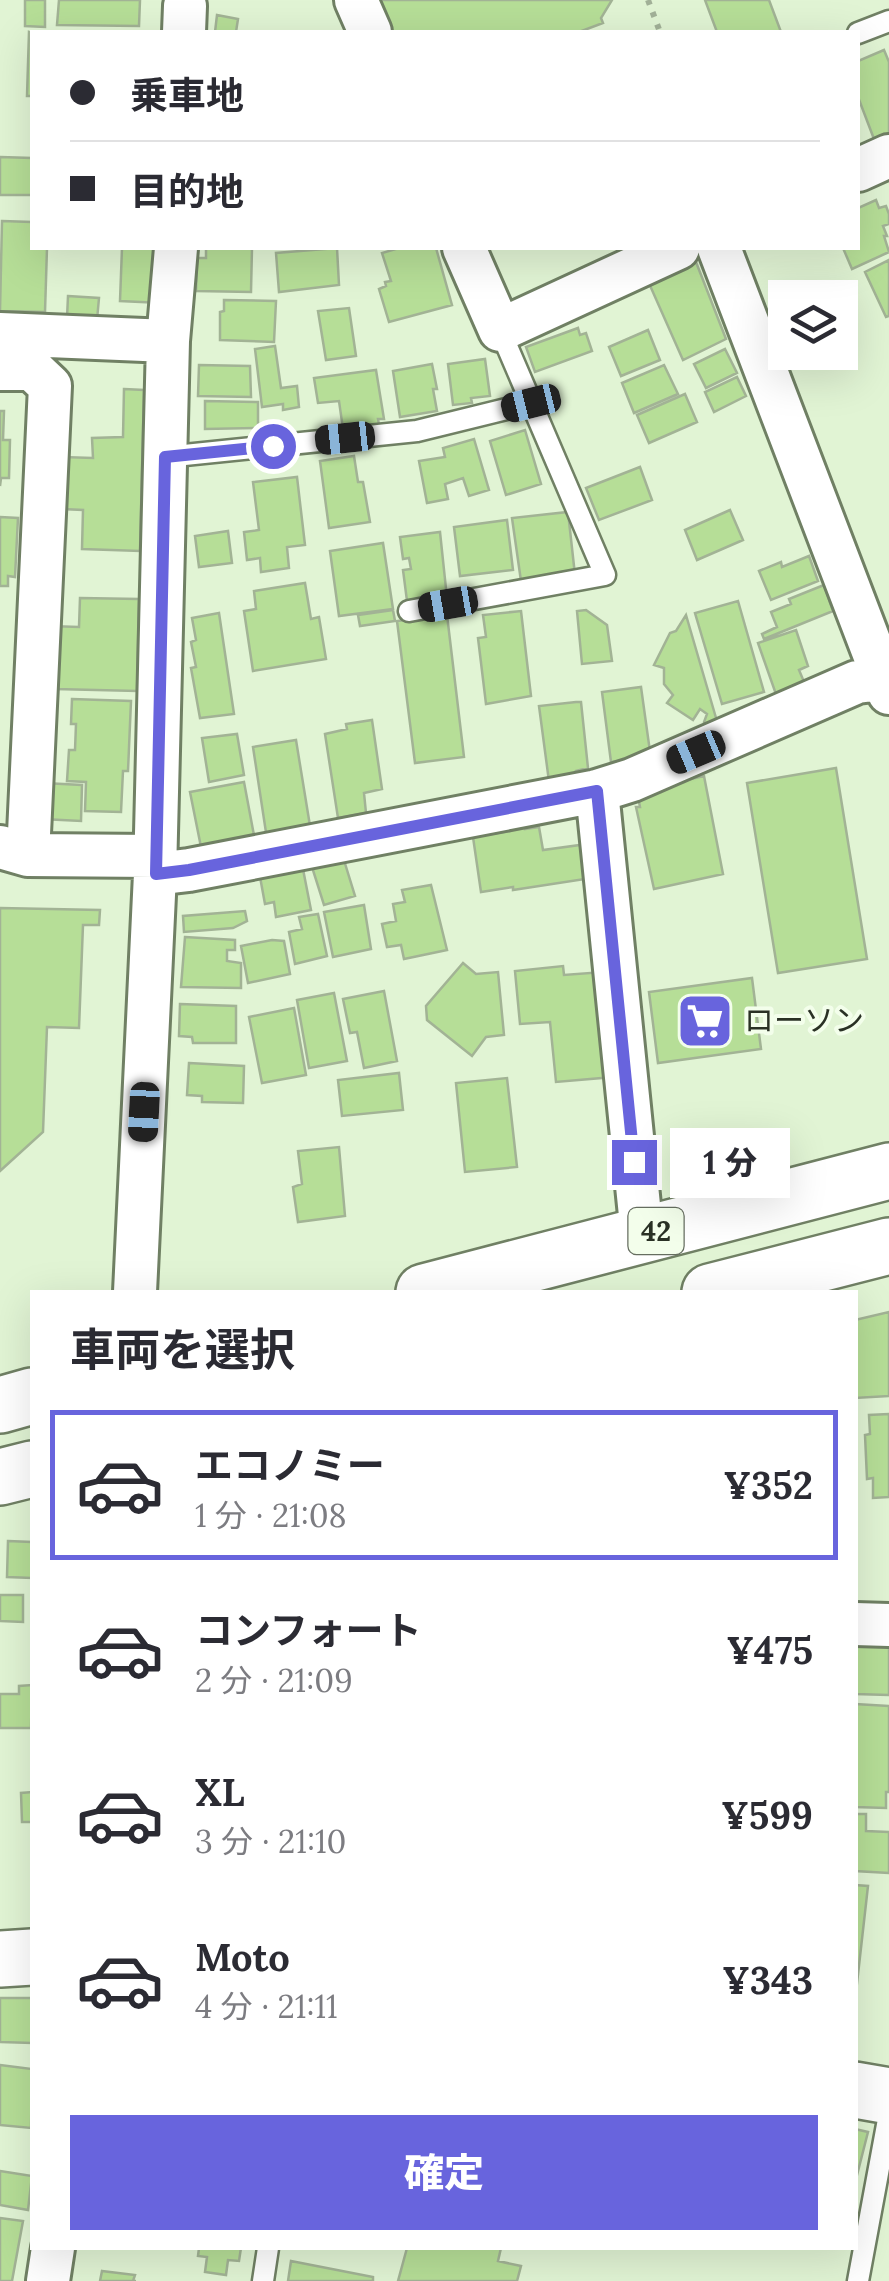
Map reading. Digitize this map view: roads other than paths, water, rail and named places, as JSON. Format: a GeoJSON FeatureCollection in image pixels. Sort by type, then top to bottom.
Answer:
{"type":"FeatureCollection","features":[{"type":"Feature","properties":{"kind":"main road","name":"42"},"geometry":{"type":"LineString","coordinates":[[432,1290],[889,1171]]}},
{"type":"Feature","properties":{"kind":"main road"},"geometry":{"type":"LineString","coordinates":[[718,1290],[889,1246]]}},
{"type":"Feature","properties":{"kind":"main road"},"geometry":{"type":"LineString","coordinates":[[0,1405],[30,1397]]}},
{"type":"Feature","properties":{"kind":"main road"},"geometry":{"type":"LineString","coordinates":[[0,1478],[30,1470]]}},
{"type":"Feature","properties":{"kind":"main road"},"geometry":{"type":"LineString","coordinates":[[0,1959],[30,1957]]}},
{"type":"Feature","properties":{"kind":"main road"},"geometry":{"type":"LineString","coordinates":[[858,2091],[889,2096]]}},
{"type":"Feature","properties":{"kind":"street"},"geometry":{"type":"LineString","coordinates":[[356,0],[369,30]]}},
{"type":"Feature","properties":{"kind":"street"},"geometry":{"type":"LineString","coordinates":[[860,169],[889,156]]}},
{"type":"Feature","properties":{"kind":"street"},"geometry":{"type":"LineString","coordinates":[[135,1290],[156,865],[168,341],[176,250]]}},
{"type":"Feature","properties":{"kind":"street"},"geometry":{"type":"LineString","coordinates":[[465,250],[500,330],[607,263],[669,250]]}},
{"type":"Feature","properties":{"kind":"street"},"geometry":{"type":"LineString","coordinates":[[0,369],[32,369],[50,386],[14,851],[189,870],[597,791],[632,780],[857,682],[887,683],[720,250]]}},
{"type":"Feature","properties":{"kind":"street"},"geometry":{"type":"LineString","coordinates":[[0,334],[168,341]]}},
{"type":"Feature","properties":{"kind":"street"},"geometry":{"type":"LineString","coordinates":[[597,791],[642,1235]]}},
{"type":"Feature","properties":{"kind":"street"},"geometry":{"type":"LineString","coordinates":[[858,1624],[889,1626]]}},
{"type":"Feature","properties":{"kind":"street"},"geometry":{"type":"LineString","coordinates":[[48,2281],[54,2250]]}},
{"type":"Feature","properties":{"kind":"lane"},"geometry":{"type":"LineString","coordinates":[[860,32],[889,21]]}},
{"type":"Feature","properties":{"kind":"lane"},"geometry":{"type":"LineString","coordinates":[[409,611],[605,575],[500,330]]}},
{"type":"Feature","properties":{"kind":"lane"},"geometry":{"type":"LineString","coordinates":[[165,457],[417,431],[531,403]]}},
{"type":"Feature","properties":{"kind":"lane"},"geometry":{"type":"LineString","coordinates":[[858,2281],[889,2114]]}},
{"type":"Feature","properties":{"kind":"lane"},"geometry":{"type":"LineString","coordinates":[[263,2281],[268,2250]]}},
{"type":"Feature","properties":{"kind":"place","name":"ローソン"},"geometry":{"type":"Point","coordinates":[705,1021]}}]}
